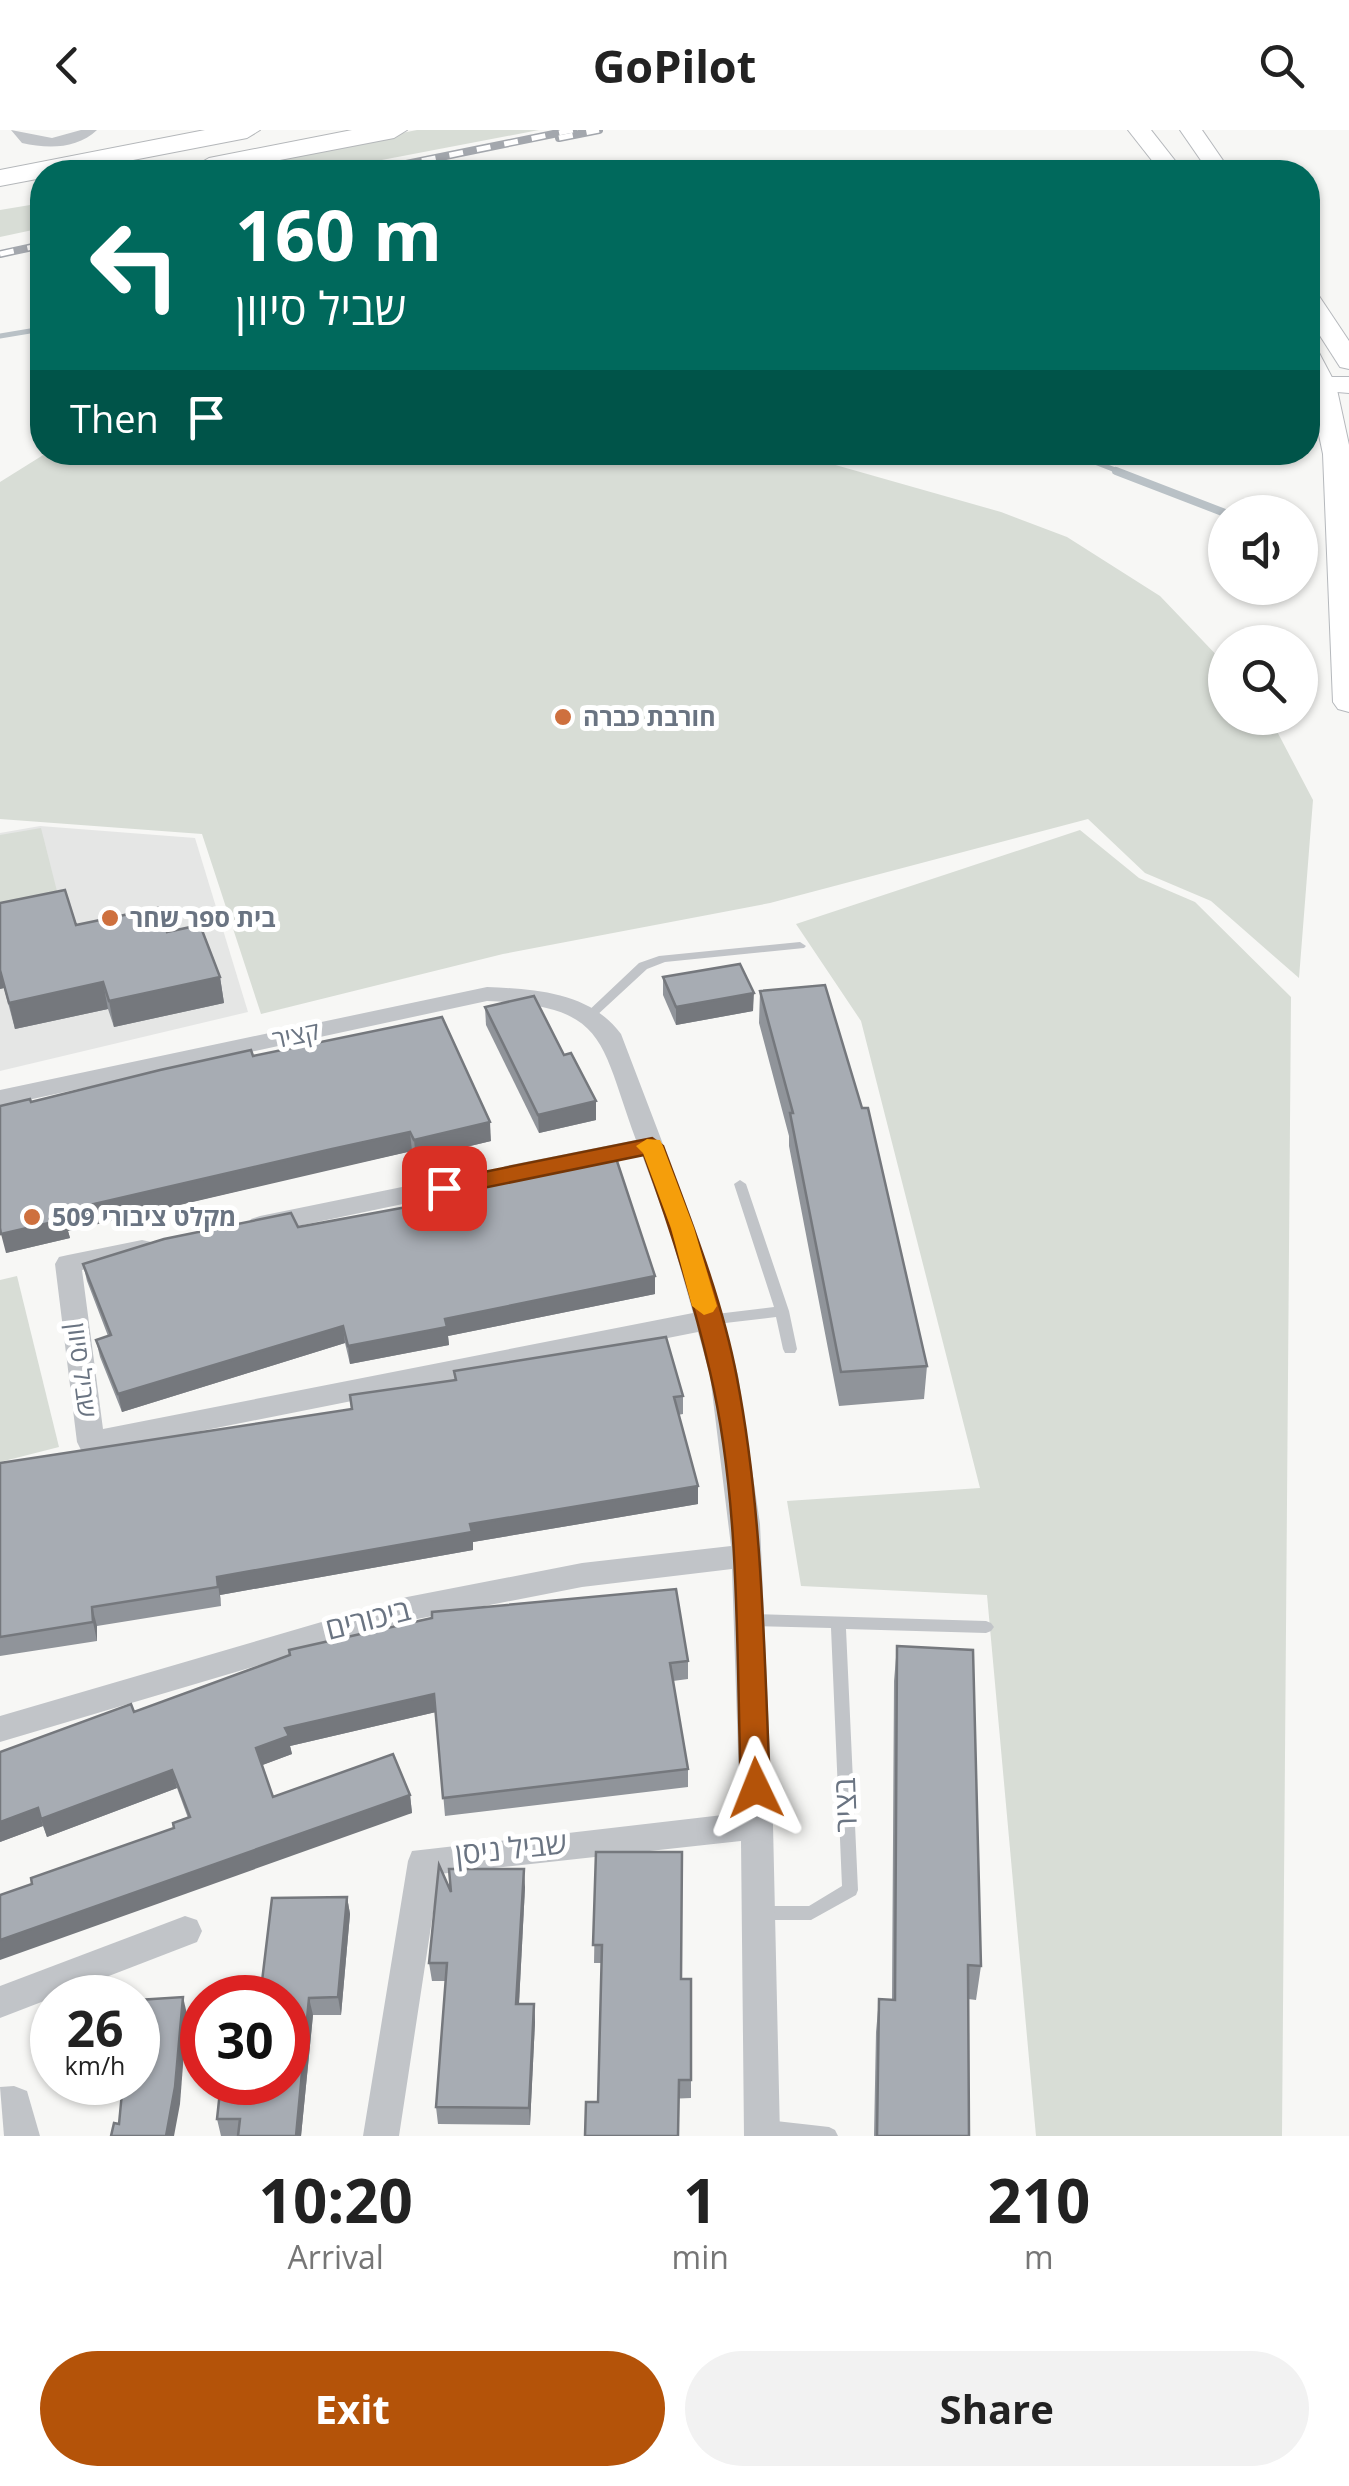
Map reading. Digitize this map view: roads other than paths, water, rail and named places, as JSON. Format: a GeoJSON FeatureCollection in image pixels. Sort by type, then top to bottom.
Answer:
{"type":"FeatureCollection","features":[{"type":"Feature","properties":{"kind":"highway"},"geometry":{"type":"LineString","coordinates":[[58,160],[183,130]]}},
{"type":"Feature","properties":{"kind":"highway"},"geometry":{"type":"LineString","coordinates":[[79,160],[247,130]]}},
{"type":"Feature","properties":{"kind":"highway"},"geometry":{"type":"LineString","coordinates":[[151,160],[297,130]]}},
{"type":"Feature","properties":{"kind":"highway"},"geometry":{"type":"LineString","coordinates":[[235,160],[394,130]]}},
{"type":"Feature","properties":{"kind":"highway"},"geometry":{"type":"LineString","coordinates":[[0,174],[30,167]]}},
{"type":"Feature","properties":{"kind":"highway"},"geometry":{"type":"LineString","coordinates":[[0,174],[30,169]]}},
{"type":"Feature","properties":{"kind":"highway"},"geometry":{"type":"LineString","coordinates":[[0,192],[30,185]]}},
{"type":"Feature","properties":{"kind":"highway"},"geometry":{"type":"LineString","coordinates":[[0,192],[30,191]]}},
{"type":"Feature","properties":{"kind":"main road"},"geometry":{"type":"LineString","coordinates":[[1140,130],[1164,160]]}},
{"type":"Feature","properties":{"kind":"main road"},"geometry":{"type":"LineString","coordinates":[[1190,130],[1211,160]]}},
{"type":"Feature","properties":{"kind":"main road"},"geometry":{"type":"LineString","coordinates":[[1320,315],[1349,361]]}},
{"type":"Feature","properties":{"kind":"main road"},"geometry":{"type":"LineString","coordinates":[[1326,324],[1349,340]]}},
{"type":"Feature","properties":{"kind":"main road"},"geometry":{"type":"LineString","coordinates":[[1320,371],[1336,392],[1349,702]]}},
{"type":"Feature","properties":{"kind":"street"},"geometry":{"type":"LineString","coordinates":[[18,130],[27,140],[47,143],[70,141],[90,130]]}},
{"type":"Feature","properties":{"kind":"street","name":"קציר"},"geometry":{"type":"LineString","coordinates":[[0,1098],[487,994],[557,1000],[591,1014]]}},
{"type":"Feature","properties":{"kind":"street"},"geometry":{"type":"LineString","coordinates":[[591,1014],[609,1034],[652,1146],[682,1228],[724,1375],[746,1556],[762,2132]]}},
{"type":"Feature","properties":{"kind":"street"},"geometry":{"type":"LineString","coordinates":[[243,1228],[652,1146]]}},
{"type":"Feature","properties":{"kind":"street","name":"שביל סיוון"},"geometry":{"type":"LineString","coordinates":[[165,1244],[68,1264],[91,1442],[708,1320]]}},
{"type":"Feature","properties":{"kind":"street","name":"ביכורים"},"geometry":{"type":"LineString","coordinates":[[0,1729],[407,1609],[582,1575],[746,1556]]}},
{"type":"Feature","properties":{"kind":"street","name":"שביל ניסן"},"geometry":{"type":"LineString","coordinates":[[381,2136],[424,1860],[756,1825]]}},
{"type":"Feature","properties":{"kind":"street"},"geometry":{"type":"LineString","coordinates":[[0,2002],[185,1931]]}},
{"type":"Feature","properties":{"kind":"street"},"geometry":{"type":"LineString","coordinates":[[0,2104],[14,2102],[22,2136]]}},
{"type":"Feature","properties":{"kind":"lane"},"geometry":{"type":"LineString","coordinates":[[591,1014],[643,966],[664,959],[800,946]]}},
{"type":"Feature","properties":{"kind":"lane"},"geometry":{"type":"LineString","coordinates":[[740,1184],[782,1312],[790,1349]]}},
{"type":"Feature","properties":{"kind":"lane"},"geometry":{"type":"LineString","coordinates":[[708,1320],[782,1312]]}},
{"type":"Feature","properties":{"kind":"lane"},"geometry":{"type":"LineString","coordinates":[[749,1620],[986,1627]]}},
{"type":"Feature","properties":{"kind":"lane","name":"בציר"},"geometry":{"type":"LineString","coordinates":[[758,1913],[810,1913],[850,1890],[838,1623]]}},
{"type":"Feature","properties":{"kind":"lane"},"geometry":{"type":"LineString","coordinates":[[762,2132],[829,2136]]}},
{"type":"Feature","properties":{"kind":"waterway"},"geometry":{"type":"LineString","coordinates":[[0,336],[30,331]]}},
{"type":"Feature","properties":{"kind":"waterway"},"geometry":{"type":"LineString","coordinates":[[1102,465],[1123,473]]}},
{"type":"Feature","properties":{"kind":"waterway"},"geometry":{"type":"LineString","coordinates":[[1116,471],[1208,506]]}},
{"type":"Feature","properties":{"kind":"railway"},"geometry":{"type":"LineString","coordinates":[[426,160],[573,130]]}},
{"type":"Feature","properties":{"kind":"railway"},"geometry":{"type":"LineString","coordinates":[[559,138],[599,130]]}},
{"type":"Feature","properties":{"kind":"railway"},"geometry":{"type":"LineString","coordinates":[[0,254],[30,248]]}},
{"type":"Feature","properties":{"kind":"place","name":"חורבת כברה"},"geometry":{"type":"Point","coordinates":[563,717]}},
{"type":"Feature","properties":{"kind":"place","name":"בית ספר שחר"},"geometry":{"type":"Point","coordinates":[110,918]}},
{"type":"Feature","properties":{"kind":"place","name":"מקלט ציבורי 509"},"geometry":{"type":"Point","coordinates":[32,1217]}}]}
